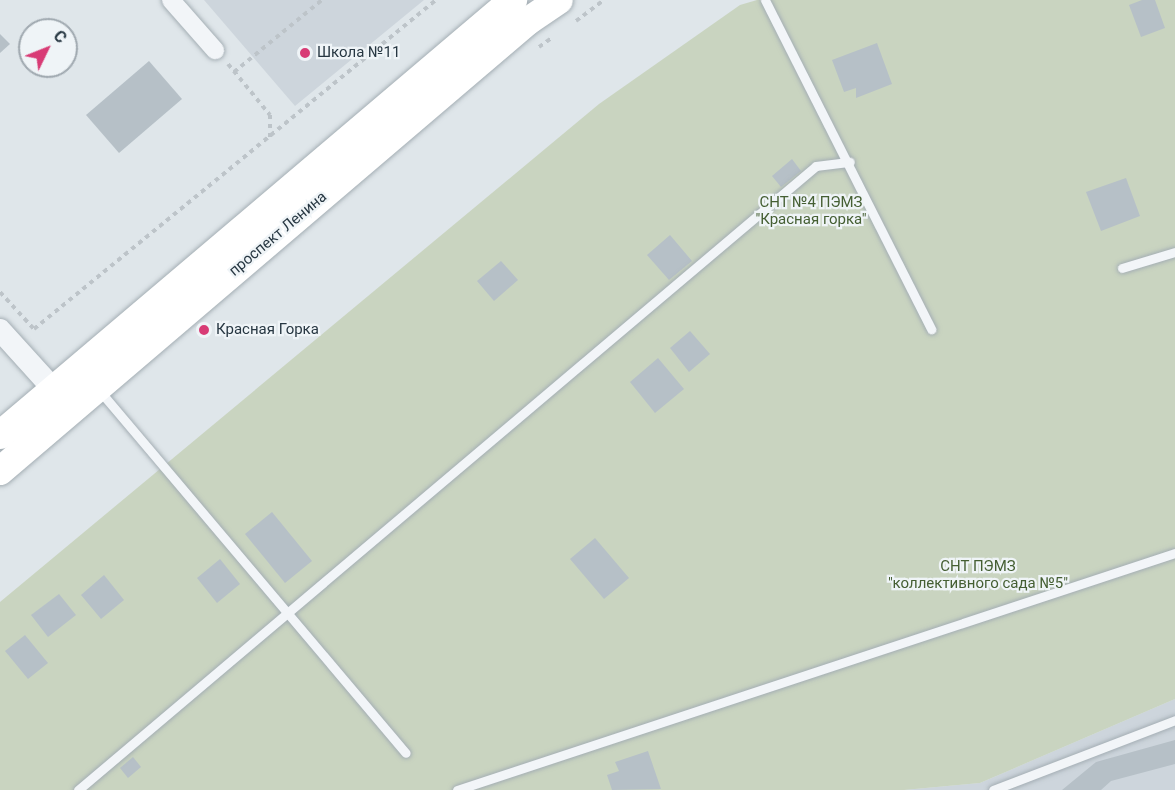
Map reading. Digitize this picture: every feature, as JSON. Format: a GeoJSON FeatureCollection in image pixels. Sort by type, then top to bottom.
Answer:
{"type":"FeatureCollection","features":[{"type":"Feature","properties":{"kind":"main road","name":"проспект Ленина"},"geometry":{"type":"LineString","coordinates":[[0,471],[62,399],[513,0]]}},
{"type":"Feature","properties":{"kind":"main road","name":"проспект Ленина"},"geometry":{"type":"LineString","coordinates":[[0,435],[62,399],[97,388],[519,28],[559,0]]}},
{"type":"Feature","properties":{"kind":"street"},"geometry":{"type":"LineString","coordinates":[[171,0],[220,56]]}},
{"type":"Feature","properties":{"kind":"street"},"geometry":{"type":"LineString","coordinates":[[0,330],[62,399]]}},
{"type":"Feature","properties":{"kind":"lane"},"geometry":{"type":"LineString","coordinates":[[765,0],[850,162],[931,329]]}},
{"type":"Feature","properties":{"kind":"lane"},"geometry":{"type":"LineString","coordinates":[[78,790],[288,615],[816,166],[850,162]]}},
{"type":"Feature","properties":{"kind":"lane"},"geometry":{"type":"LineString","coordinates":[[1122,268],[1175,252]]}},
{"type":"Feature","properties":{"kind":"lane"},"geometry":{"type":"LineString","coordinates":[[97,388],[406,753]]}},
{"type":"Feature","properties":{"kind":"lane"},"geometry":{"type":"LineString","coordinates":[[457,790],[1175,553]]}},
{"type":"Feature","properties":{"kind":"lane"},"geometry":{"type":"LineString","coordinates":[[993,790],[1175,720]]}},
{"type":"Feature","properties":{"kind":"path"},"geometry":{"type":"LineString","coordinates":[[234,72],[322,0]]}},
{"type":"Feature","properties":{"kind":"path"},"geometry":{"type":"LineString","coordinates":[[0,292],[34,329],[436,0]]}},
{"type":"Feature","properties":{"kind":"path"},"geometry":{"type":"LineString","coordinates":[[220,56],[270,114],[270,138]]}},
{"type":"Feature","properties":{"kind":"shaded area","name":"Школа №11"},"geometry":{"type":"Polygon","coordinates":[[[204,0],[424,0],[295,106],[204,0]]]}},
{"type":"Feature","properties":{"kind":"shaded area"},"geometry":{"type":"Polygon","coordinates":[[[1175,699],[1175,790],[904,790],[980,783],[1175,699]]]}},
{"type":"Feature","properties":{"kind":"green space","name":"СНТ №4 ПЭМЗ \"Красная горка\""},"geometry":{"type":"Polygon","coordinates":[[[757,0],[1175,0],[1175,699],[980,783],[904,790],[0,790],[0,602],[599,104],[740,5],[757,0]]]}},
{"type":"Feature","properties":{"kind":"building"},"geometry":{"type":"Polygon","coordinates":[[[1142,0],[1155,0],[1165,28],[1141,37],[1129,5],[1142,0]]]}},
{"type":"Feature","properties":{"kind":"building"},"geometry":{"type":"Polygon","coordinates":[[[0,34],[10,44],[0,53],[0,34]]]}},
{"type":"Feature","properties":{"kind":"building"},"geometry":{"type":"Polygon","coordinates":[[[877,43],[892,84],[856,98],[856,88],[844,92],[832,60],[877,43]]]}},
{"type":"Feature","properties":{"kind":"building"},"geometry":{"type":"Polygon","coordinates":[[[149,61],[182,99],[119,153],[86,115],[149,61]]]}},
{"type":"Feature","properties":{"kind":"building"},"geometry":{"type":"Polygon","coordinates":[[[792,159],[801,171],[781,187],[772,176],[792,159]]]}},
{"type":"Feature","properties":{"kind":"building"},"geometry":{"type":"Polygon","coordinates":[[[1126,178],[1140,216],[1101,231],[1086,192],[1126,178]]]}},
{"type":"Feature","properties":{"kind":"building"},"geometry":{"type":"Polygon","coordinates":[[[670,235],[692,261],[669,280],[647,255],[670,235]]]}},
{"type":"Feature","properties":{"kind":"building"},"geometry":{"type":"Polygon","coordinates":[[[501,261],[518,280],[494,301],[477,281],[501,261]]]}},
{"type":"Feature","properties":{"kind":"building"},"geometry":{"type":"Polygon","coordinates":[[[690,331],[710,354],[689,372],[670,348],[690,331]]]}},
{"type":"Feature","properties":{"kind":"building"},"geometry":{"type":"Polygon","coordinates":[[[658,358],[684,389],[655,413],[630,382],[658,358]]]}},
{"type":"Feature","properties":{"kind":"building"},"geometry":{"type":"Polygon","coordinates":[[[272,512],[312,561],[285,583],[245,534],[272,512]]]}},
{"type":"Feature","properties":{"kind":"building"},"geometry":{"type":"Polygon","coordinates":[[[595,538],[629,578],[604,599],[570,559],[595,538]]]}},
{"type":"Feature","properties":{"kind":"building"},"geometry":{"type":"Polygon","coordinates":[[[220,559],[240,584],[217,603],[197,578],[220,559]]]}},
{"type":"Feature","properties":{"kind":"building"},"geometry":{"type":"Polygon","coordinates":[[[104,575],[124,600],[101,619],[81,595],[104,575]]]}},
{"type":"Feature","properties":{"kind":"building"},"geometry":{"type":"Polygon","coordinates":[[[59,594],[76,615],[48,637],[31,615],[59,594]]]}},
{"type":"Feature","properties":{"kind":"building"},"geometry":{"type":"Polygon","coordinates":[[[25,635],[48,663],[28,679],[5,651],[25,635]]]}},
{"type":"Feature","properties":{"kind":"building"},"geometry":{"type":"Polygon","coordinates":[[[1175,740],[1175,764],[1111,781],[1101,790],[1062,790],[1096,762],[1175,740]]]}},
{"type":"Feature","properties":{"kind":"building"},"geometry":{"type":"Polygon","coordinates":[[[648,751],[661,789],[612,790],[607,775],[619,771],[615,762],[648,751]]]}},
{"type":"Feature","properties":{"kind":"building"},"geometry":{"type":"Polygon","coordinates":[[[133,757],[141,767],[128,778],[120,768],[133,757]]]}},
{"type":"Feature","properties":{"kind":"place","name":"Школа №11"},"geometry":{"type":"Point","coordinates":[305,53]}},
{"type":"Feature","properties":{"kind":"place","name":"Красная Горка"},"geometry":{"type":"Point","coordinates":[204,330]}},
{"type":"Feature","properties":{"kind":"park label","name":"СНТ ПЭМЗ \"коллективного сада №5\""},"geometry":{"type":"Point","coordinates":[978,574]}}]}
